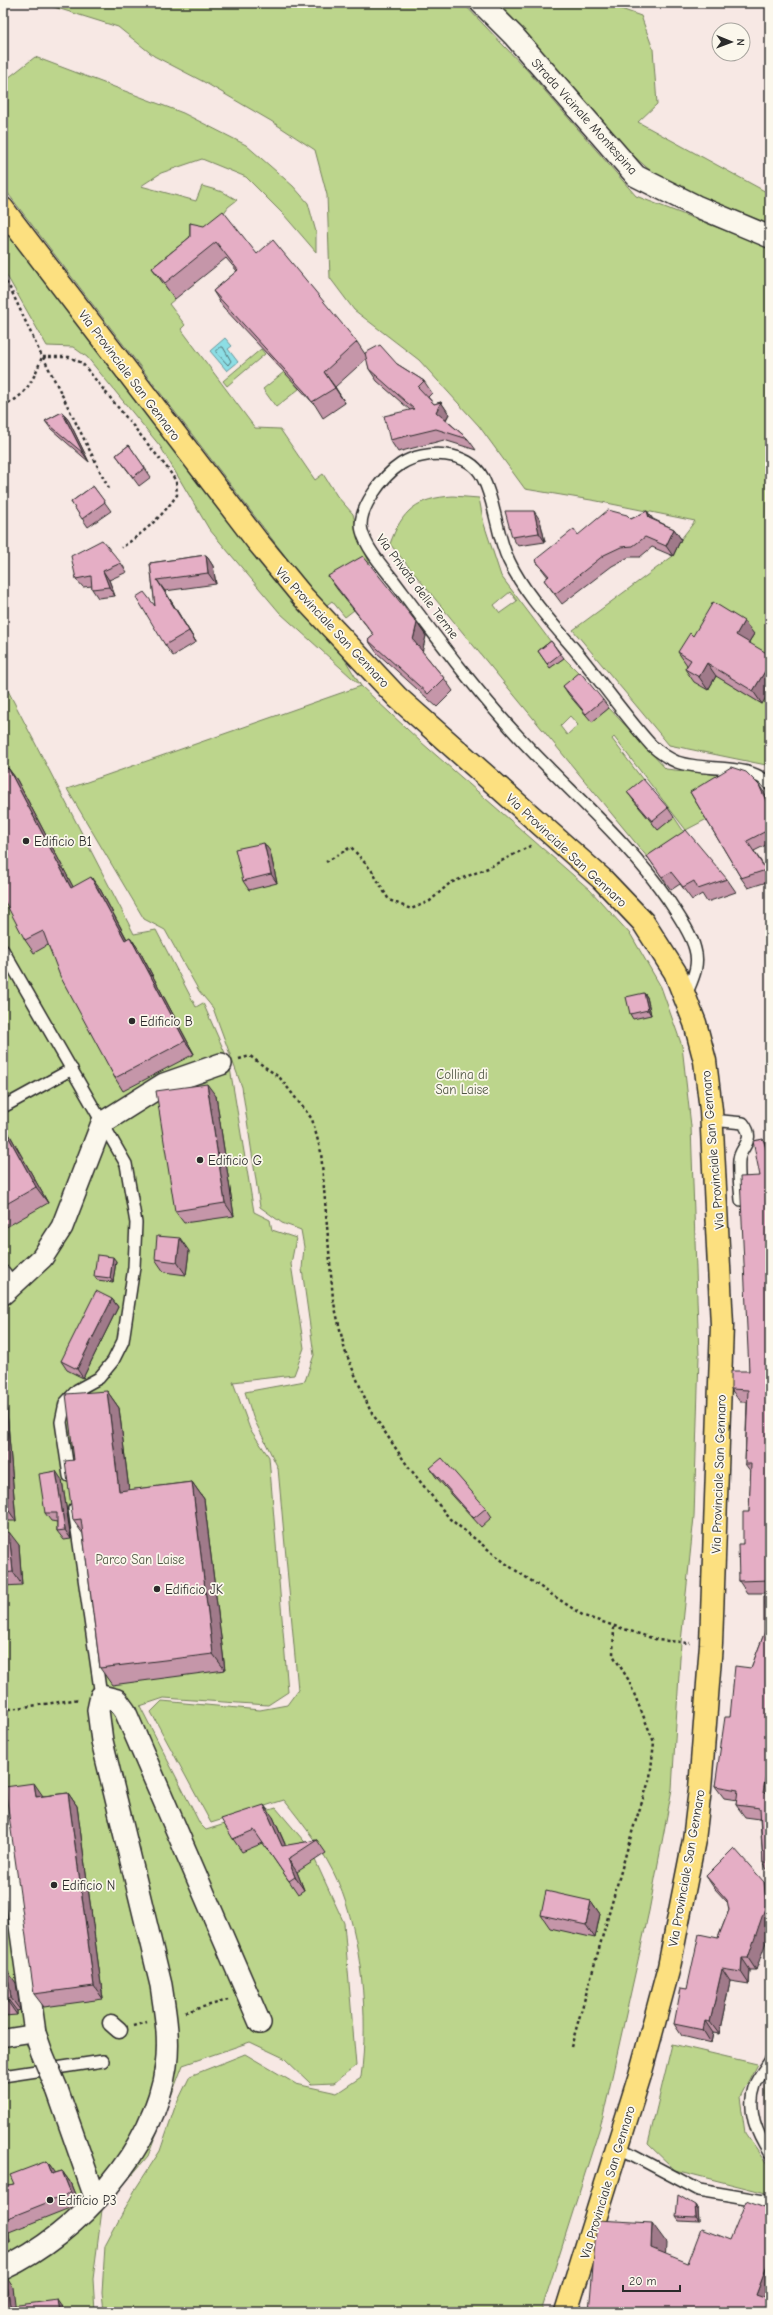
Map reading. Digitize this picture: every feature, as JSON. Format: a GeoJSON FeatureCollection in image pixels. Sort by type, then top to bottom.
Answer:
{"type":"FeatureCollection","features":[{"type":"Feature","properties":{"kind":"main road","name":"Via Provinciale San Gennaro"},"geometry":{"type":"LineString","coordinates":[[3,209],[252,535],[295,588],[398,697],[602,878],[643,922],[675,972],[686,995],[705,1061],[712,1120],[722,1325],[711,1644],[700,1789],[694,1840],[669,1967],[648,2046],[618,2147],[566,2312]]}},
{"type":"Feature","properties":{"kind":"street","name":"Strada Vicinale Montespina"},"geometry":{"type":"LineString","coordinates":[[480,3],[514,36],[636,176],[696,206],[770,237]]}},
{"type":"Feature","properties":{"kind":"street"},"geometry":{"type":"LineString","coordinates":[[6,1285],[42,1258],[62,1227],[102,1123],[164,1084],[221,1064]]}},
{"type":"Feature","properties":{"kind":"street"},"geometry":{"type":"LineString","coordinates":[[3,2269],[49,2243],[83,2214],[123,2167],[150,2119],[166,2067],[168,2042],[161,1985],[99,1725],[98,1710],[101,1696],[117,1700],[125,1711],[260,2023]]}},
{"type":"Feature","properties":{"kind":"street"},"geometry":{"type":"LineString","coordinates":[[3,1804],[35,2033],[57,2089],[96,2200]]}},
{"type":"Feature","properties":{"kind":"street"},"geometry":{"type":"LineString","coordinates":[[3,2038],[35,2033]]}},
{"type":"Feature","properties":{"kind":"lane","name":"Via Privata delle Terme"},"geometry":{"type":"LineString","coordinates":[[686,995],[697,970],[695,948],[679,916],[653,878],[617,835],[515,733],[393,580],[362,533],[362,514],[373,495],[391,473],[401,464],[413,458],[427,455],[454,456],[475,467],[483,476],[502,541],[514,570],[548,617],[651,745],[660,753],[678,762],[752,773],[765,779],[770,785]]}},
{"type":"Feature","properties":{"kind":"lane"},"geometry":{"type":"LineString","coordinates":[[3,950],[126,1164],[136,1223],[134,1267],[123,1341],[113,1361],[99,1378],[77,1390],[65,1403],[61,1422],[70,1484]]}},
{"type":"Feature","properties":{"kind":"lane"},"geometry":{"type":"LineString","coordinates":[[3,1106],[72,1069]]}},
{"type":"Feature","properties":{"kind":"lane"},"geometry":{"type":"LineString","coordinates":[[712,1120],[743,1123],[747,1127],[746,1146],[739,1158],[742,1212]]}},
{"type":"Feature","properties":{"kind":"lane"},"geometry":{"type":"LineString","coordinates":[[72,1500],[101,1696]]}},
{"type":"Feature","properties":{"kind":"lane"},"geometry":{"type":"LineString","coordinates":[[3,2076],[103,2061]]}},
{"type":"Feature","properties":{"kind":"lane"},"geometry":{"type":"LineString","coordinates":[[770,2061],[755,2086],[752,2106],[755,2129],[770,2154]]}},
{"type":"Feature","properties":{"kind":"lane"},"geometry":{"type":"LineString","coordinates":[[618,2147],[699,2190],[770,2202]]}},
{"type":"Feature","properties":{"kind":"path"},"geometry":{"type":"LineString","coordinates":[[3,277],[12,290],[42,357],[109,489]]}},
{"type":"Feature","properties":{"kind":"path"},"geometry":{"type":"LineString","coordinates":[[3,405],[24,393],[35,376],[42,357]]}},
{"type":"Feature","properties":{"kind":"path"},"geometry":{"type":"LineString","coordinates":[[42,357],[69,357],[82,362],[144,438],[176,481],[177,495],[165,512],[151,526],[120,548]]}},
{"type":"Feature","properties":{"kind":"path"},"geometry":{"type":"LineString","coordinates":[[326,862],[351,847],[372,871],[389,900],[411,909],[430,901],[450,883],[488,868],[530,847],[545,829]]}},
{"type":"Feature","properties":{"kind":"path"},"geometry":{"type":"LineString","coordinates":[[221,1064],[250,1056],[280,1078],[312,1119],[321,1152],[333,1299],[345,1351],[370,1410],[407,1465],[450,1518],[484,1547],[584,1616],[614,1627],[658,1640],[711,1644]]}},
{"type":"Feature","properties":{"kind":"path"},"geometry":{"type":"LineString","coordinates":[[571,2047],[633,1829],[650,1778],[654,1742],[628,1679],[613,1656],[614,1627]]}},
{"type":"Feature","properties":{"kind":"path"},"geometry":{"type":"LineString","coordinates":[[3,1710],[101,1696]]}},
{"type":"Feature","properties":{"kind":"green space"},"geometry":{"type":"Polygon","coordinates":[[[41,3],[463,3],[526,69],[636,196],[770,248],[770,662],[745,648],[753,633],[722,615],[708,690],[716,676],[762,704],[770,691],[770,768],[766,765],[669,745],[573,630],[673,556],[681,539],[695,521],[597,501],[525,489],[479,426],[419,360],[354,310],[330,278],[327,195],[315,150],[271,121],[204,82],[154,56],[118,27],[41,3]]]}},
{"type":"Feature","properties":{"kind":"green space"},"geometry":{"type":"Polygon","coordinates":[[[497,3],[604,3],[641,16],[653,49],[657,104],[638,122],[770,194],[770,228],[663,182],[608,133],[497,3]]]}},
{"type":"Feature","properties":{"kind":"green space"},"geometry":{"type":"Polygon","coordinates":[[[35,57],[183,113],[246,145],[293,186],[308,203],[316,232],[316,252],[284,215],[246,177],[202,159],[161,173],[141,186],[196,201],[202,186],[223,192],[237,200],[228,207],[217,223],[163,283],[175,299],[169,304],[185,325],[181,329],[255,428],[280,429],[315,480],[323,474],[337,496],[353,514],[359,537],[372,569],[354,610],[345,617],[332,601],[324,607],[3,187],[3,82],[35,57]]]}},
{"type":"Feature","properties":{"kind":"green space"},"geometry":{"type":"Polygon","coordinates":[[[3,227],[330,635],[361,686],[280,613],[209,529],[160,446],[87,357],[73,347],[47,346],[3,269],[3,227]]]}},
{"type":"Feature","properties":{"kind":"green space"},"geometry":{"type":"Polygon","coordinates":[[[261,349],[265,354],[227,386],[223,381],[261,349]]]}},
{"type":"Feature","properties":{"kind":"green space"},"geometry":{"type":"Polygon","coordinates":[[[289,368],[299,379],[294,383],[299,389],[276,407],[263,389],[289,368]]]}},
{"type":"Feature","properties":{"kind":"green space"},"geometry":{"type":"Polygon","coordinates":[[[453,496],[479,498],[484,524],[501,576],[554,646],[550,668],[564,658],[586,680],[592,722],[609,708],[666,769],[738,777],[707,819],[686,830],[614,737],[612,739],[649,788],[634,801],[658,830],[674,817],[684,832],[648,858],[390,544],[400,522],[412,508],[420,503],[440,497],[453,496]],[[510,592],[494,605],[500,613],[517,601],[510,592]],[[570,716],[560,726],[567,735],[578,725],[570,716]]]}},
{"type":"Feature","properties":{"kind":"green space","name":"Parco San Laise"},"geometry":{"type":"Polygon","coordinates":[[[3,681],[134,934],[156,930],[196,1007],[203,1003],[229,1062],[254,1212],[270,1220],[272,1230],[296,1238],[291,1264],[304,1348],[294,1375],[233,1382],[250,1429],[269,1457],[288,1692],[268,1705],[164,1698],[140,1706],[200,1824],[206,1830],[276,1808],[309,1847],[344,1923],[356,2066],[334,2083],[311,2084],[284,2058],[250,2042],[183,2065],[148,2156],[102,2210],[93,2279],[95,2312],[3,2312],[3,681]]]}},
{"type":"Feature","properties":{"kind":"green space","name":"Collina di San Laise"},"geometry":{"type":"Polygon","coordinates":[[[361,686],[421,742],[590,890],[631,935],[661,987],[682,1046],[691,1126],[699,1356],[694,1517],[681,1642],[672,1789],[649,1911],[603,2117],[541,2312],[104,2312],[102,2292],[105,2246],[136,2188],[160,2151],[175,2107],[190,2076],[245,2054],[296,2084],[337,2093],[361,2077],[364,2004],[358,1952],[353,1927],[346,1904],[333,1871],[306,1829],[284,1800],[211,1823],[151,1712],[162,1701],[260,1710],[287,1705],[298,1690],[278,1468],[253,1417],[245,1392],[305,1381],[314,1355],[302,1269],[304,1247],[301,1230],[282,1223],[260,1207],[242,1087],[213,1008],[199,991],[165,930],[144,919],[67,789],[361,686]]]}},
{"type":"Feature","properties":{"kind":"green space"},"geometry":{"type":"Polygon","coordinates":[[[672,2044],[757,2064],[740,2097],[745,2133],[770,2169],[770,2194],[675,2170],[648,2144],[672,2044]]]}},
{"type":"Feature","properties":{"kind":"green space"},"geometry":{"type":"Polygon","coordinates":[[[770,2079],[770,2127],[766,2122],[766,2084],[770,2079]]]}},
{"type":"Feature","properties":{"kind":"water"},"geometry":{"type":"Polygon","coordinates":[[[225,338],[232,346],[228,349],[238,362],[227,371],[210,351],[225,338]]]}},
{"type":"Feature","properties":{"kind":"building"},"geometry":{"type":"Polygon","coordinates":[[[223,211],[257,254],[273,240],[357,342],[324,372],[335,388],[312,402],[305,392],[213,291],[238,270],[216,242],[165,283],[152,268],[190,237],[190,223],[204,226],[223,211]]]}},
{"type":"Feature","properties":{"kind":"building"},"geometry":{"type":"Polygon","coordinates":[[[380,345],[397,364],[424,381],[418,387],[434,404],[441,402],[436,412],[468,439],[436,429],[390,440],[384,416],[414,409],[369,369],[365,353],[380,345]]]}},
{"type":"Feature","properties":{"kind":"building"},"geometry":{"type":"Polygon","coordinates":[[[62,412],[83,453],[45,421],[62,412]]]}},
{"type":"Feature","properties":{"kind":"building"},"geometry":{"type":"Polygon","coordinates":[[[129,445],[145,468],[133,477],[116,455],[129,445]]]}},
{"type":"Feature","properties":{"kind":"building"},"geometry":{"type":"Polygon","coordinates":[[[93,486],[105,502],[82,519],[71,502],[93,486]]]}},
{"type":"Feature","properties":{"kind":"building"},"geometry":{"type":"Polygon","coordinates":[[[608,510],[627,515],[631,519],[647,511],[649,518],[674,529],[666,546],[645,537],[633,546],[621,547],[604,555],[555,594],[544,580],[549,576],[535,560],[574,529],[578,535],[608,510]]]}},
{"type":"Feature","properties":{"kind":"building"},"geometry":{"type":"Polygon","coordinates":[[[505,511],[534,511],[539,533],[512,537],[505,511]]]}},
{"type":"Feature","properties":{"kind":"building"},"geometry":{"type":"Polygon","coordinates":[[[102,540],[121,563],[103,571],[109,587],[92,589],[91,576],[76,579],[71,556],[102,540]]]}},
{"type":"Feature","properties":{"kind":"building"},"geometry":{"type":"Polygon","coordinates":[[[206,555],[208,573],[157,580],[189,631],[165,645],[136,597],[144,592],[155,606],[150,563],[206,555]]]}},
{"type":"Feature","properties":{"kind":"building"},"geometry":{"type":"Polygon","coordinates":[[[363,556],[417,623],[413,640],[444,678],[428,694],[368,640],[374,635],[328,576],[363,556]]]}},
{"type":"Feature","properties":{"kind":"building"},"geometry":{"type":"Polygon","coordinates":[[[713,602],[744,621],[736,635],[770,655],[770,663],[753,691],[707,663],[699,677],[685,669],[691,660],[678,652],[690,633],[693,636],[713,602]]]}},
{"type":"Feature","properties":{"kind":"building"},"geometry":{"type":"Polygon","coordinates":[[[551,641],[560,654],[547,664],[538,651],[551,641]]]}},
{"type":"Feature","properties":{"kind":"building"},"geometry":{"type":"Polygon","coordinates":[[[580,672],[603,700],[586,714],[563,686],[580,672]]]}},
{"type":"Feature","properties":{"kind":"building"},"geometry":{"type":"Polygon","coordinates":[[[731,767],[746,772],[759,785],[770,812],[770,829],[747,841],[766,870],[741,878],[690,792],[731,767]]]}},
{"type":"Feature","properties":{"kind":"building","name":"Edificio B"},"geometry":{"type":"Polygon","coordinates":[[[8,768],[71,888],[91,877],[125,940],[130,937],[185,1041],[115,1078],[60,976],[43,931],[25,940],[3,898],[3,770],[8,768]]]}},
{"type":"Feature","properties":{"kind":"building"},"geometry":{"type":"Polygon","coordinates":[[[643,779],[668,808],[652,821],[627,792],[643,779]]]}},
{"type":"Feature","properties":{"kind":"building"},"geometry":{"type":"Polygon","coordinates":[[[686,830],[727,879],[698,889],[694,881],[683,887],[671,872],[662,877],[647,856],[686,830]]]}},
{"type":"Feature","properties":{"kind":"building"},"geometry":{"type":"Polygon","coordinates":[[[264,843],[271,874],[243,881],[235,849],[264,843]]]}},
{"type":"Feature","properties":{"kind":"building"},"geometry":{"type":"Polygon","coordinates":[[[644,993],[648,1010],[630,1014],[626,997],[644,993]]]}},
{"type":"Feature","properties":{"kind":"building","name":"Edificio G"},"geometry":{"type":"Polygon","coordinates":[[[207,1084],[225,1203],[175,1211],[156,1091],[207,1084]]]}},
{"type":"Feature","properties":{"kind":"building"},"geometry":{"type":"Polygon","coordinates":[[[3,1127],[36,1187],[3,1206],[3,1127]]]}},
{"type":"Feature","properties":{"kind":"building"},"geometry":{"type":"Polygon","coordinates":[[[763,1139],[770,1161],[770,1580],[739,1581],[738,1544],[743,1544],[743,1512],[749,1512],[751,1464],[745,1464],[748,1390],[731,1389],[731,1371],[749,1371],[740,1177],[760,1176],[753,1141],[763,1139]]]}},
{"type":"Feature","properties":{"kind":"building"},"geometry":{"type":"Polygon","coordinates":[[[157,1236],[180,1238],[177,1262],[155,1259],[157,1236]]]}},
{"type":"Feature","properties":{"kind":"building"},"geometry":{"type":"Polygon","coordinates":[[[97,1255],[113,1257],[110,1278],[94,1276],[97,1255]]]}},
{"type":"Feature","properties":{"kind":"building"},"geometry":{"type":"Polygon","coordinates":[[[96,1291],[112,1299],[77,1369],[61,1361],[96,1291]]]}},
{"type":"Feature","properties":{"kind":"building","name":"Edificio JK"},"geometry":{"type":"Polygon","coordinates":[[[107,1391],[119,1491],[192,1482],[213,1654],[100,1668],[81,1519],[73,1520],[65,1461],[74,1460],[66,1394],[107,1391]]]}},
{"type":"Feature","properties":{"kind":"building"},"geometry":{"type":"Polygon","coordinates":[[[3,1454],[7,1508],[3,1508],[3,1454]]]}},
{"type":"Feature","properties":{"kind":"building"},"geometry":{"type":"Polygon","coordinates":[[[442,1458],[486,1508],[474,1518],[430,1468],[442,1458]]]}},
{"type":"Feature","properties":{"kind":"building"},"geometry":{"type":"Polygon","coordinates":[[[56,1471],[65,1530],[57,1531],[57,1513],[45,1513],[39,1474],[56,1471]]]}},
{"type":"Feature","properties":{"kind":"building"},"geometry":{"type":"Polygon","coordinates":[[[9,1532],[13,1572],[3,1573],[3,1533],[9,1532]]]}},
{"type":"Feature","properties":{"kind":"building"},"geometry":{"type":"Polygon","coordinates":[[[764,1596],[770,1596],[770,1748],[763,1793],[770,1794],[770,1863],[763,1863],[760,1808],[736,1805],[738,1790],[715,1786],[725,1717],[730,1717],[735,1666],[751,1668],[764,1634],[764,1596]]]}},
{"type":"Feature","properties":{"kind":"building","name":"Edificio N"},"geometry":{"type":"Polygon","coordinates":[[[34,1783],[36,1797],[68,1793],[94,1986],[34,1994],[5,1787],[34,1783]]]}},
{"type":"Feature","properties":{"kind":"building"},"geometry":{"type":"Polygon","coordinates":[[[264,1805],[282,1846],[317,1840],[288,1859],[295,1877],[289,1881],[254,1830],[233,1839],[221,1819],[264,1805]]]}},
{"type":"Feature","properties":{"kind":"building"},"geometry":{"type":"Polygon","coordinates":[[[734,1848],[764,1882],[766,1905],[748,1958],[742,1958],[741,1972],[722,1969],[710,2022],[705,2021],[703,2030],[674,2024],[681,1988],[687,1989],[699,1934],[718,1938],[729,1910],[727,1900],[706,1876],[734,1848]]]}},
{"type":"Feature","properties":{"kind":"building"},"geometry":{"type":"Polygon","coordinates":[[[546,1891],[591,1901],[586,1925],[541,1915],[546,1891]]]}},
{"type":"Feature","properties":{"kind":"building"},"geometry":{"type":"Polygon","coordinates":[[[7,1970],[11,1998],[7,1998],[8,2002],[3,2002],[3,1971],[7,1970]]]}},
{"type":"Feature","properties":{"kind":"building"},"geometry":{"type":"Polygon","coordinates":[[[47,2161],[52,2174],[62,2171],[70,2191],[64,2196],[3,2220],[3,2186],[14,2184],[10,2175],[47,2161]]]}},
{"type":"Feature","properties":{"kind":"building"},"geometry":{"type":"Polygon","coordinates":[[[678,2195],[695,2205],[696,2218],[676,2217],[678,2195]]]}},
{"type":"Feature","properties":{"kind":"building"},"geometry":{"type":"Polygon","coordinates":[[[746,2201],[770,2210],[770,2258],[756,2295],[770,2300],[770,2312],[589,2312],[597,2220],[652,2223],[651,2248],[688,2263],[701,2229],[730,2240],[746,2201]]]}},
{"type":"Feature","properties":{"kind":"building"},"geometry":{"type":"Polygon","coordinates":[[[3,2277],[6,2277],[10,2306],[58,2300],[60,2312],[3,2312],[3,2277]]]}},
{"type":"Feature","properties":{"kind":"place","name":"Edificio B1"},"geometry":{"type":"Point","coordinates":[26,841]}},
{"type":"Feature","properties":{"kind":"place","name":"Edificio B"},"geometry":{"type":"Point","coordinates":[132,1021]}},
{"type":"Feature","properties":{"kind":"place","name":"Edificio G"},"geometry":{"type":"Point","coordinates":[200,1160]}},
{"type":"Feature","properties":{"kind":"place","name":"Edificio JK"},"geometry":{"type":"Point","coordinates":[157,1589]}},
{"type":"Feature","properties":{"kind":"place","name":"Edificio N"},"geometry":{"type":"Point","coordinates":[54,1885]}},
{"type":"Feature","properties":{"kind":"place","name":"Edificio P3"},"geometry":{"type":"Point","coordinates":[50,2200]}}]}
